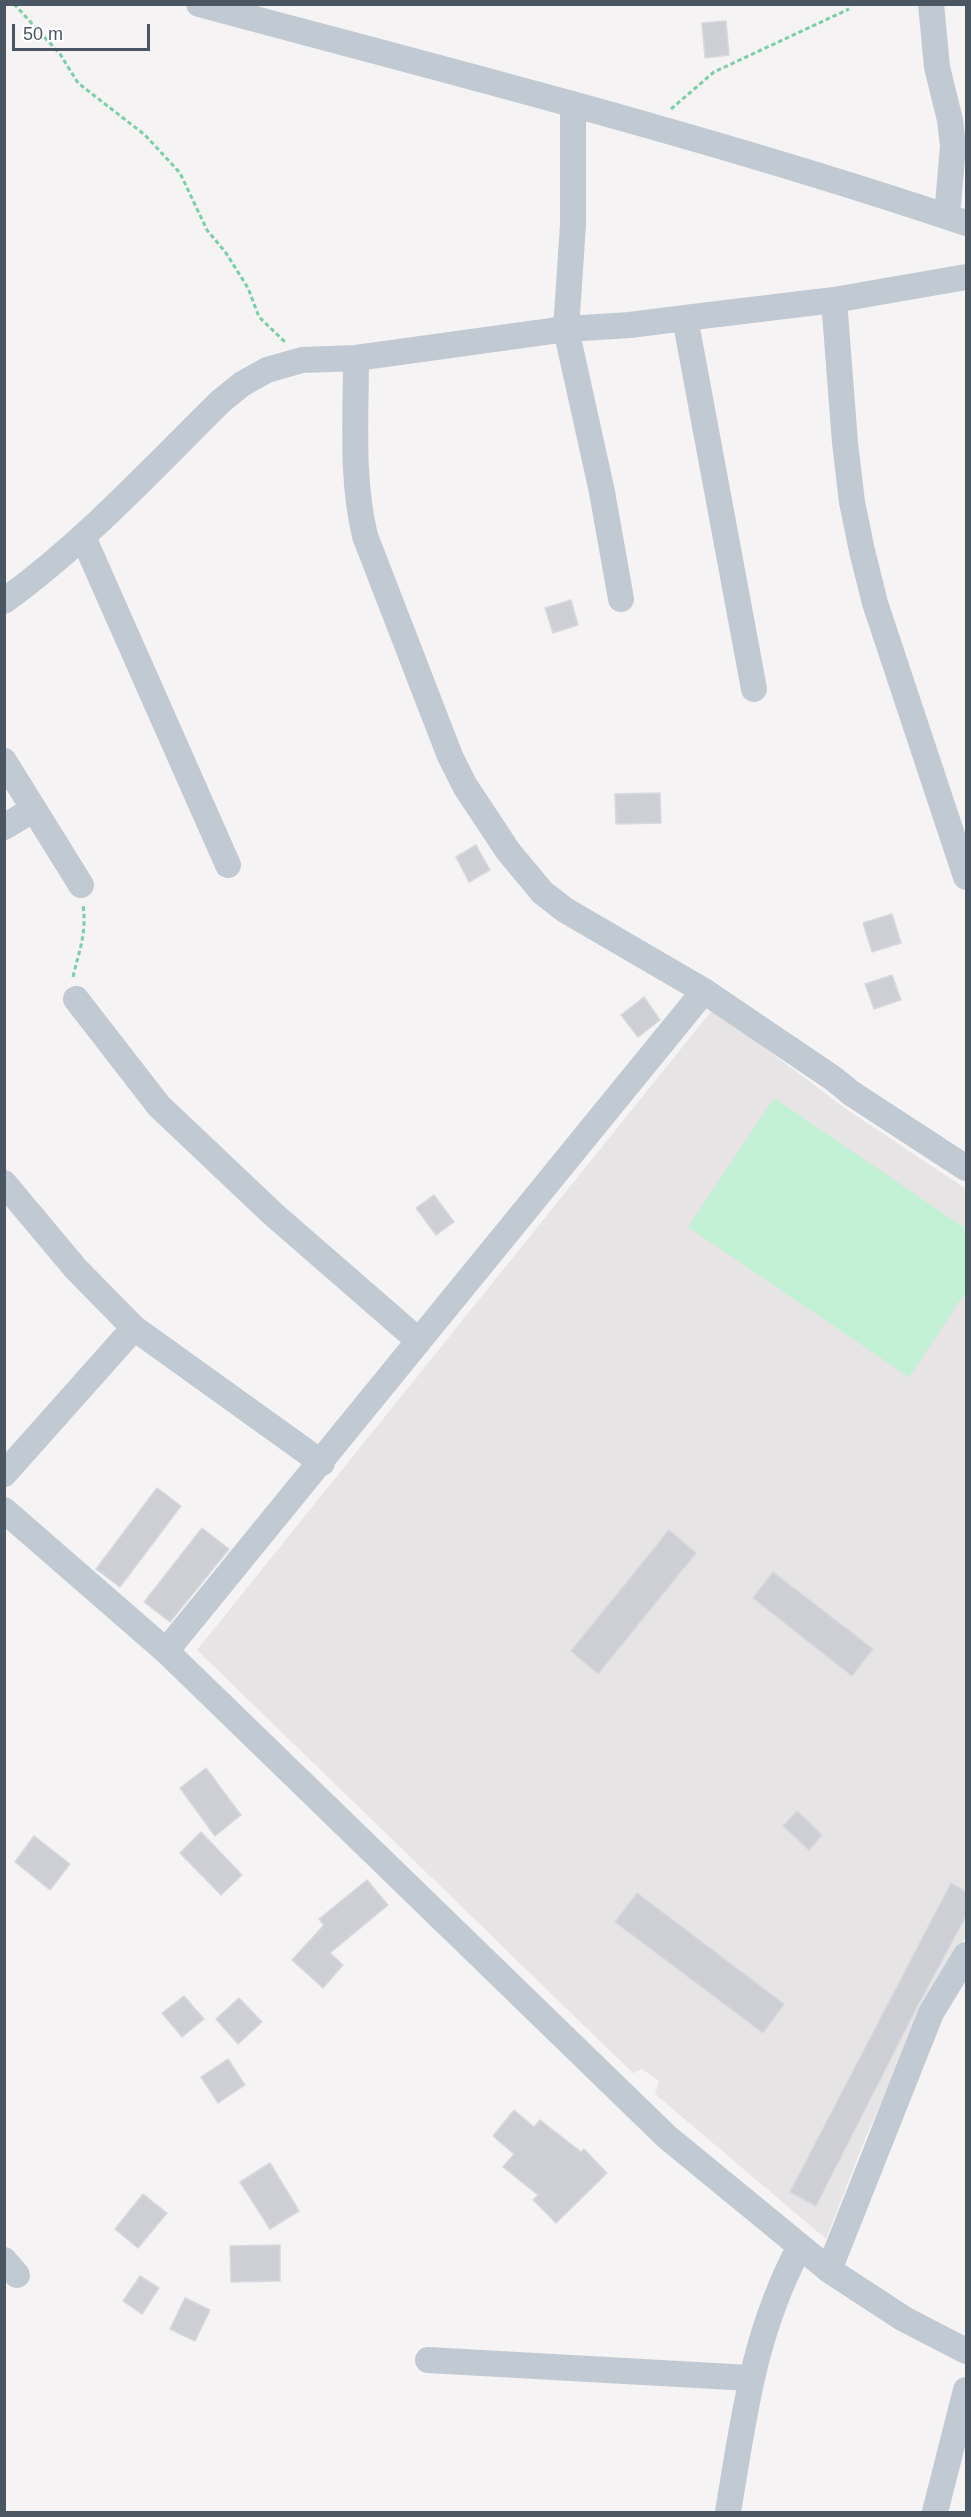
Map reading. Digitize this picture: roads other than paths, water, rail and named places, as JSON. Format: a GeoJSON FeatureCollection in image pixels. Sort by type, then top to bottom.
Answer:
{"type":"FeatureCollection","features":[{"type":"Feature","properties":{"kind":"street"},"geometry":{"type":"LineString","coordinates":[[199,4],[573,104],[788,165],[957,219],[954,146],[937,67],[931,4]]}},
{"type":"Feature","properties":{"kind":"street"},"geometry":{"type":"LineString","coordinates":[[573,104],[573,225],[566,329],[598,471],[621,599]]}},
{"type":"Feature","properties":{"kind":"street"},"geometry":{"type":"LineString","coordinates":[[4,601],[47,570],[83,537],[221,400],[242,384],[267,370],[302,360],[356,358],[566,329],[630,325],[834,300],[966,277]]}},
{"type":"Feature","properties":{"kind":"street"},"geometry":{"type":"LineString","coordinates":[[834,300],[845,443],[852,502],[862,551],[875,603],[966,877]]}},
{"type":"Feature","properties":{"kind":"street"},"geometry":{"type":"LineString","coordinates":[[685,318],[754,689]]}},
{"type":"Feature","properties":{"kind":"street"},"geometry":{"type":"LineString","coordinates":[[356,358],[356,477],[359,510],[365,536],[450,756],[465,786],[508,851],[542,892],[565,910],[704,991],[834,1079],[850,1093],[966,1167]]}},
{"type":"Feature","properties":{"kind":"street"},"geometry":{"type":"LineString","coordinates":[[83,537],[228,865]]}},
{"type":"Feature","properties":{"kind":"street"},"geometry":{"type":"LineString","coordinates":[[4,761],[81,885]]}},
{"type":"Feature","properties":{"kind":"street"},"geometry":{"type":"LineString","coordinates":[[4,827],[34,809]]}},
{"type":"Feature","properties":{"kind":"street"},"geometry":{"type":"LineString","coordinates":[[166,1651],[322,1463],[704,991]]}},
{"type":"Feature","properties":{"kind":"street"},"geometry":{"type":"LineString","coordinates":[[76,999],[130,1071],[180,1127],[273,1214],[419,1341]]}},
{"type":"Feature","properties":{"kind":"street"},"geometry":{"type":"LineString","coordinates":[[4,1183],[76,1269],[134,1328],[322,1463]]}},
{"type":"Feature","properties":{"kind":"street"},"geometry":{"type":"LineString","coordinates":[[4,1474],[134,1328]]}},
{"type":"Feature","properties":{"kind":"street"},"geometry":{"type":"LineString","coordinates":[[4,1510],[166,1651],[667,2137],[829,2270],[904,2319],[966,2351]]}},
{"type":"Feature","properties":{"kind":"street"},"geometry":{"type":"LineString","coordinates":[[829,2270],[925,2027],[966,1955]]}},
{"type":"Feature","properties":{"kind":"street"},"geometry":{"type":"LineString","coordinates":[[728,2512],[750,2378],[783,2278],[800,2248]]}},
{"type":"Feature","properties":{"kind":"street"},"geometry":{"type":"LineString","coordinates":[[428,2360],[750,2378]]}},
{"type":"Feature","properties":{"kind":"street"},"geometry":{"type":"LineString","coordinates":[[935,2512],[966,2390]]}}]}
